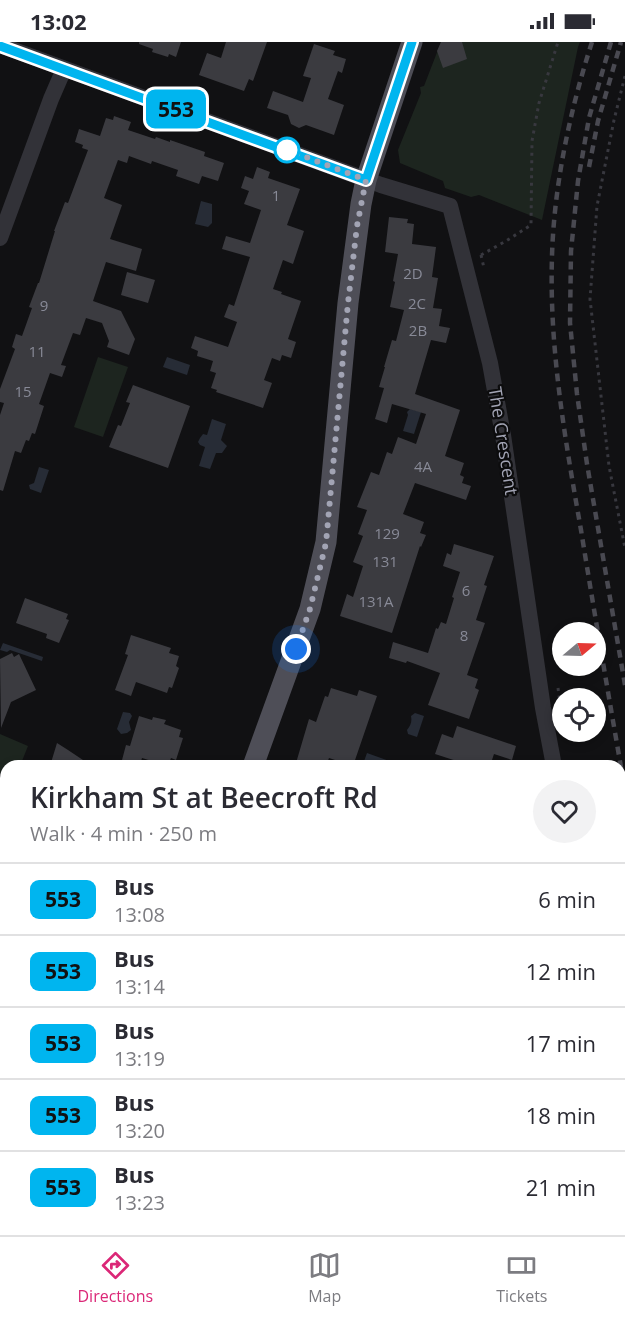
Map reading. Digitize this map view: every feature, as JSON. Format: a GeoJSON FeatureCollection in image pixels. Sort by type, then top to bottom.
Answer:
{"type":"FeatureCollection","features":[{"type":"Feature","properties":{"kind":"main road"},"geometry":{"type":"LineString","coordinates":[[255,760],[310,609],[326,543],[357,226],[366,180],[412,42]]}},
{"type":"Feature","properties":{"kind":"street"},"geometry":{"type":"LineString","coordinates":[[0,45],[366,180]]}},
{"type":"Feature","properties":{"kind":"street"},"geometry":{"type":"LineString","coordinates":[[0,238],[64,69]]}},
{"type":"Feature","properties":{"kind":"street","name":"The Crescent"},"geometry":{"type":"LineString","coordinates":[[366,180],[450,206],[490,363],[553,760]]}},
{"type":"Feature","properties":{"kind":"path"},"geometry":{"type":"LineString","coordinates":[[465,264],[531,225],[532,141],[539,103],[558,42]]}},
{"type":"Feature","properties":{"kind":"path"},"geometry":{"type":"LineString","coordinates":[[625,76],[597,206],[590,300],[609,466],[625,548]]}},
{"type":"Feature","properties":{"kind":"shaded area"},"geometry":{"type":"Polygon","coordinates":[[[441,42],[580,42],[542,220],[479,195],[471,197],[445,188],[443,181],[400,163],[398,150],[421,93],[420,87],[424,86],[441,42]]]}},
{"type":"Feature","properties":{"kind":"shaded area"},"geometry":{"type":"Polygon","coordinates":[[[201,201],[212,204],[212,223],[208,227],[195,224],[201,201]]]}},
{"type":"Feature","properties":{"kind":"shaded area"},"geometry":{"type":"Polygon","coordinates":[[[98,357],[128,367],[103,437],[74,427],[98,357]]]}},
{"type":"Feature","properties":{"kind":"shaded area"},"geometry":{"type":"Polygon","coordinates":[[[167,357],[190,365],[187,375],[163,367],[167,357]]]}},
{"type":"Feature","properties":{"kind":"shaded area"},"geometry":{"type":"Polygon","coordinates":[[[410,409],[421,412],[414,434],[403,431],[407,412],[410,409]]]}},
{"type":"Feature","properties":{"kind":"shaded area"},"geometry":{"type":"Polygon","coordinates":[[[212,419],[226,424],[221,440],[227,446],[222,453],[216,453],[210,469],[199,466],[205,447],[198,442],[203,434],[207,435],[212,419]]]}},
{"type":"Feature","properties":{"kind":"shaded area"},"geometry":{"type":"Polygon","coordinates":[[[39,467],[49,470],[41,493],[30,489],[29,485],[34,483],[39,467]]]}},
{"type":"Feature","properties":{"kind":"shaded area"},"geometry":{"type":"Polygon","coordinates":[[[3,643],[43,657],[42,661],[10,650],[7,652],[0,650],[3,643]]]}},
{"type":"Feature","properties":{"kind":"shaded area"},"geometry":{"type":"Polygon","coordinates":[[[123,712],[130,713],[132,716],[129,722],[131,730],[121,734],[117,729],[123,712]]]}},
{"type":"Feature","properties":{"kind":"shaded area"},"geometry":{"type":"Polygon","coordinates":[[[415,713],[424,716],[417,737],[408,734],[407,730],[411,723],[411,716],[415,713]]]}},
{"type":"Feature","properties":{"kind":"shaded area"},"geometry":{"type":"Polygon","coordinates":[[[0,734],[28,746],[22,760],[0,760],[0,734]]]}},
{"type":"Feature","properties":{"kind":"shaded area"},"geometry":{"type":"Polygon","coordinates":[[[367,753],[386,760],[364,760],[367,753]]]}},
{"type":"Feature","properties":{"kind":"building"},"geometry":{"type":"Polygon","coordinates":[[[139,42],[181,42],[176,57],[169,54],[168,57],[152,52],[153,49],[139,42]]]}},
{"type":"Feature","properties":{"kind":"building"},"geometry":{"type":"Polygon","coordinates":[[[226,42],[267,42],[253,81],[249,79],[244,91],[199,75],[207,53],[221,58],[226,42]]]}},
{"type":"Feature","properties":{"kind":"building"},"geometry":{"type":"Polygon","coordinates":[[[441,42],[462,42],[467,59],[443,68],[437,51],[441,42]]]}},
{"type":"Feature","properties":{"kind":"building"},"geometry":{"type":"Polygon","coordinates":[[[314,44],[335,51],[333,55],[346,59],[342,73],[338,71],[328,99],[344,105],[334,135],[306,125],[299,128],[291,124],[288,115],[267,108],[273,91],[303,102],[311,78],[303,76],[314,44]]]}},
{"type":"Feature","properties":{"kind":"building"},"geometry":{"type":"Polygon","coordinates":[[[114,116],[131,122],[128,130],[155,139],[156,137],[170,142],[170,140],[205,152],[204,156],[224,163],[218,181],[202,176],[199,184],[176,176],[178,170],[152,161],[151,164],[129,156],[127,163],[118,160],[104,198],[122,205],[110,239],[142,249],[136,271],[106,262],[93,301],[121,311],[135,339],[129,355],[107,347],[109,341],[102,323],[86,318],[80,335],[73,333],[61,365],[66,366],[62,377],[50,373],[39,404],[44,406],[35,434],[32,433],[29,441],[26,440],[21,453],[15,451],[3,491],[0,490],[0,415],[4,403],[0,402],[0,389],[15,349],[12,347],[16,334],[22,336],[54,231],[65,202],[68,203],[88,150],[75,142],[79,129],[100,136],[106,118],[113,120],[114,116]]]}},
{"type":"Feature","properties":{"kind":"building"},"geometry":{"type":"Polygon","coordinates":[[[257,167],[270,172],[268,178],[300,189],[287,225],[304,231],[293,264],[283,260],[273,289],[301,301],[288,339],[296,342],[291,358],[282,355],[280,361],[272,358],[264,380],[272,383],[263,408],[216,392],[217,390],[211,388],[216,373],[210,371],[213,361],[197,356],[198,351],[191,348],[195,336],[228,347],[237,322],[224,317],[229,304],[234,306],[250,257],[222,249],[226,236],[250,243],[261,210],[244,204],[249,191],[241,188],[245,176],[253,179],[257,167]]]}},
{"type":"Feature","properties":{"kind":"building"},"geometry":{"type":"Polygon","coordinates":[[[389,217],[408,219],[407,223],[414,224],[412,244],[436,247],[432,277],[438,278],[433,308],[442,309],[439,326],[450,328],[446,343],[431,340],[415,394],[460,410],[445,456],[464,463],[460,475],[464,477],[462,483],[471,486],[466,500],[415,483],[403,514],[424,522],[420,533],[426,535],[420,546],[392,633],[340,616],[347,594],[353,597],[363,566],[353,562],[363,536],[358,534],[367,510],[357,507],[371,472],[379,475],[387,452],[392,454],[398,437],[416,444],[426,414],[392,404],[387,423],[375,419],[384,388],[379,387],[384,367],[392,340],[396,341],[404,310],[390,307],[398,254],[385,252],[389,217]]]}},
{"type":"Feature","properties":{"kind":"building"},"geometry":{"type":"Polygon","coordinates":[[[127,272],[155,280],[148,303],[121,295],[127,272]]]}},
{"type":"Feature","properties":{"kind":"building"},"geometry":{"type":"Polygon","coordinates":[[[133,385],[190,406],[168,468],[109,447],[130,403],[126,402],[133,385]]]}},
{"type":"Feature","properties":{"kind":"building"},"geometry":{"type":"Polygon","coordinates":[[[454,544],[494,556],[476,620],[485,623],[467,675],[478,679],[475,688],[479,690],[469,719],[428,705],[440,673],[407,661],[406,663],[389,658],[393,642],[428,653],[436,628],[438,629],[441,622],[446,624],[460,572],[443,566],[447,553],[451,555],[454,544]]]}},
{"type":"Feature","properties":{"kind":"building"},"geometry":{"type":"Polygon","coordinates":[[[25,598],[68,614],[66,619],[69,620],[59,643],[46,638],[47,634],[16,623],[25,598]]]}},
{"type":"Feature","properties":{"kind":"building"},"geometry":{"type":"Polygon","coordinates":[[[131,635],[171,648],[169,653],[179,656],[176,666],[179,668],[172,688],[169,687],[167,693],[136,682],[131,696],[115,690],[128,655],[125,654],[131,635]]]}},
{"type":"Feature","properties":{"kind":"building"},"geometry":{"type":"Polygon","coordinates":[[[12,653],[14,657],[19,654],[36,690],[11,702],[1,728],[0,659],[12,653]]]}},
{"type":"Feature","properties":{"kind":"building"},"geometry":{"type":"Polygon","coordinates":[[[331,688],[357,696],[359,690],[377,696],[355,760],[329,758],[328,760],[297,760],[309,719],[316,722],[325,696],[328,697],[331,688]]]}},
{"type":"Feature","properties":{"kind":"building"},"geometry":{"type":"Polygon","coordinates":[[[139,716],[152,720],[153,717],[166,720],[164,724],[181,730],[179,737],[183,738],[176,760],[142,758],[141,760],[122,760],[126,745],[130,746],[139,716]]]}},
{"type":"Feature","properties":{"kind":"building"},"geometry":{"type":"Polygon","coordinates":[[[457,726],[516,746],[512,760],[494,754],[492,760],[454,760],[435,754],[442,734],[453,738],[457,726]]]}},
{"type":"Feature","properties":{"kind":"building"},"geometry":{"type":"Polygon","coordinates":[[[57,743],[83,760],[52,760],[57,743]]]}},
{"type":"Feature","properties":{"kind":"railway"},"geometry":{"type":"LineString","coordinates":[[592,42],[570,121],[556,202],[552,256],[553,325],[564,428],[620,760]]}},
{"type":"Feature","properties":{"kind":"railway"},"geometry":{"type":"LineString","coordinates":[[611,42],[589,118],[578,181],[571,251],[570,323],[587,464],[625,685]]}},
{"type":"Feature","properties":{"kind":"railway"},"geometry":{"type":"LineString","coordinates":[[589,167],[598,121],[621,42]]}},
{"type":"Feature","properties":{"kind":"bus line","name":"553"},"geometry":{"type":"LineString","coordinates":[[0,46],[366,180],[412,42]]}},
{"type":"Feature","properties":{"kind":"route"},"geometry":{"type":"LineString","coordinates":[[287,150],[282,148],[366,180],[357,226],[348,303],[326,543],[310,609],[296,649]]}}]}
